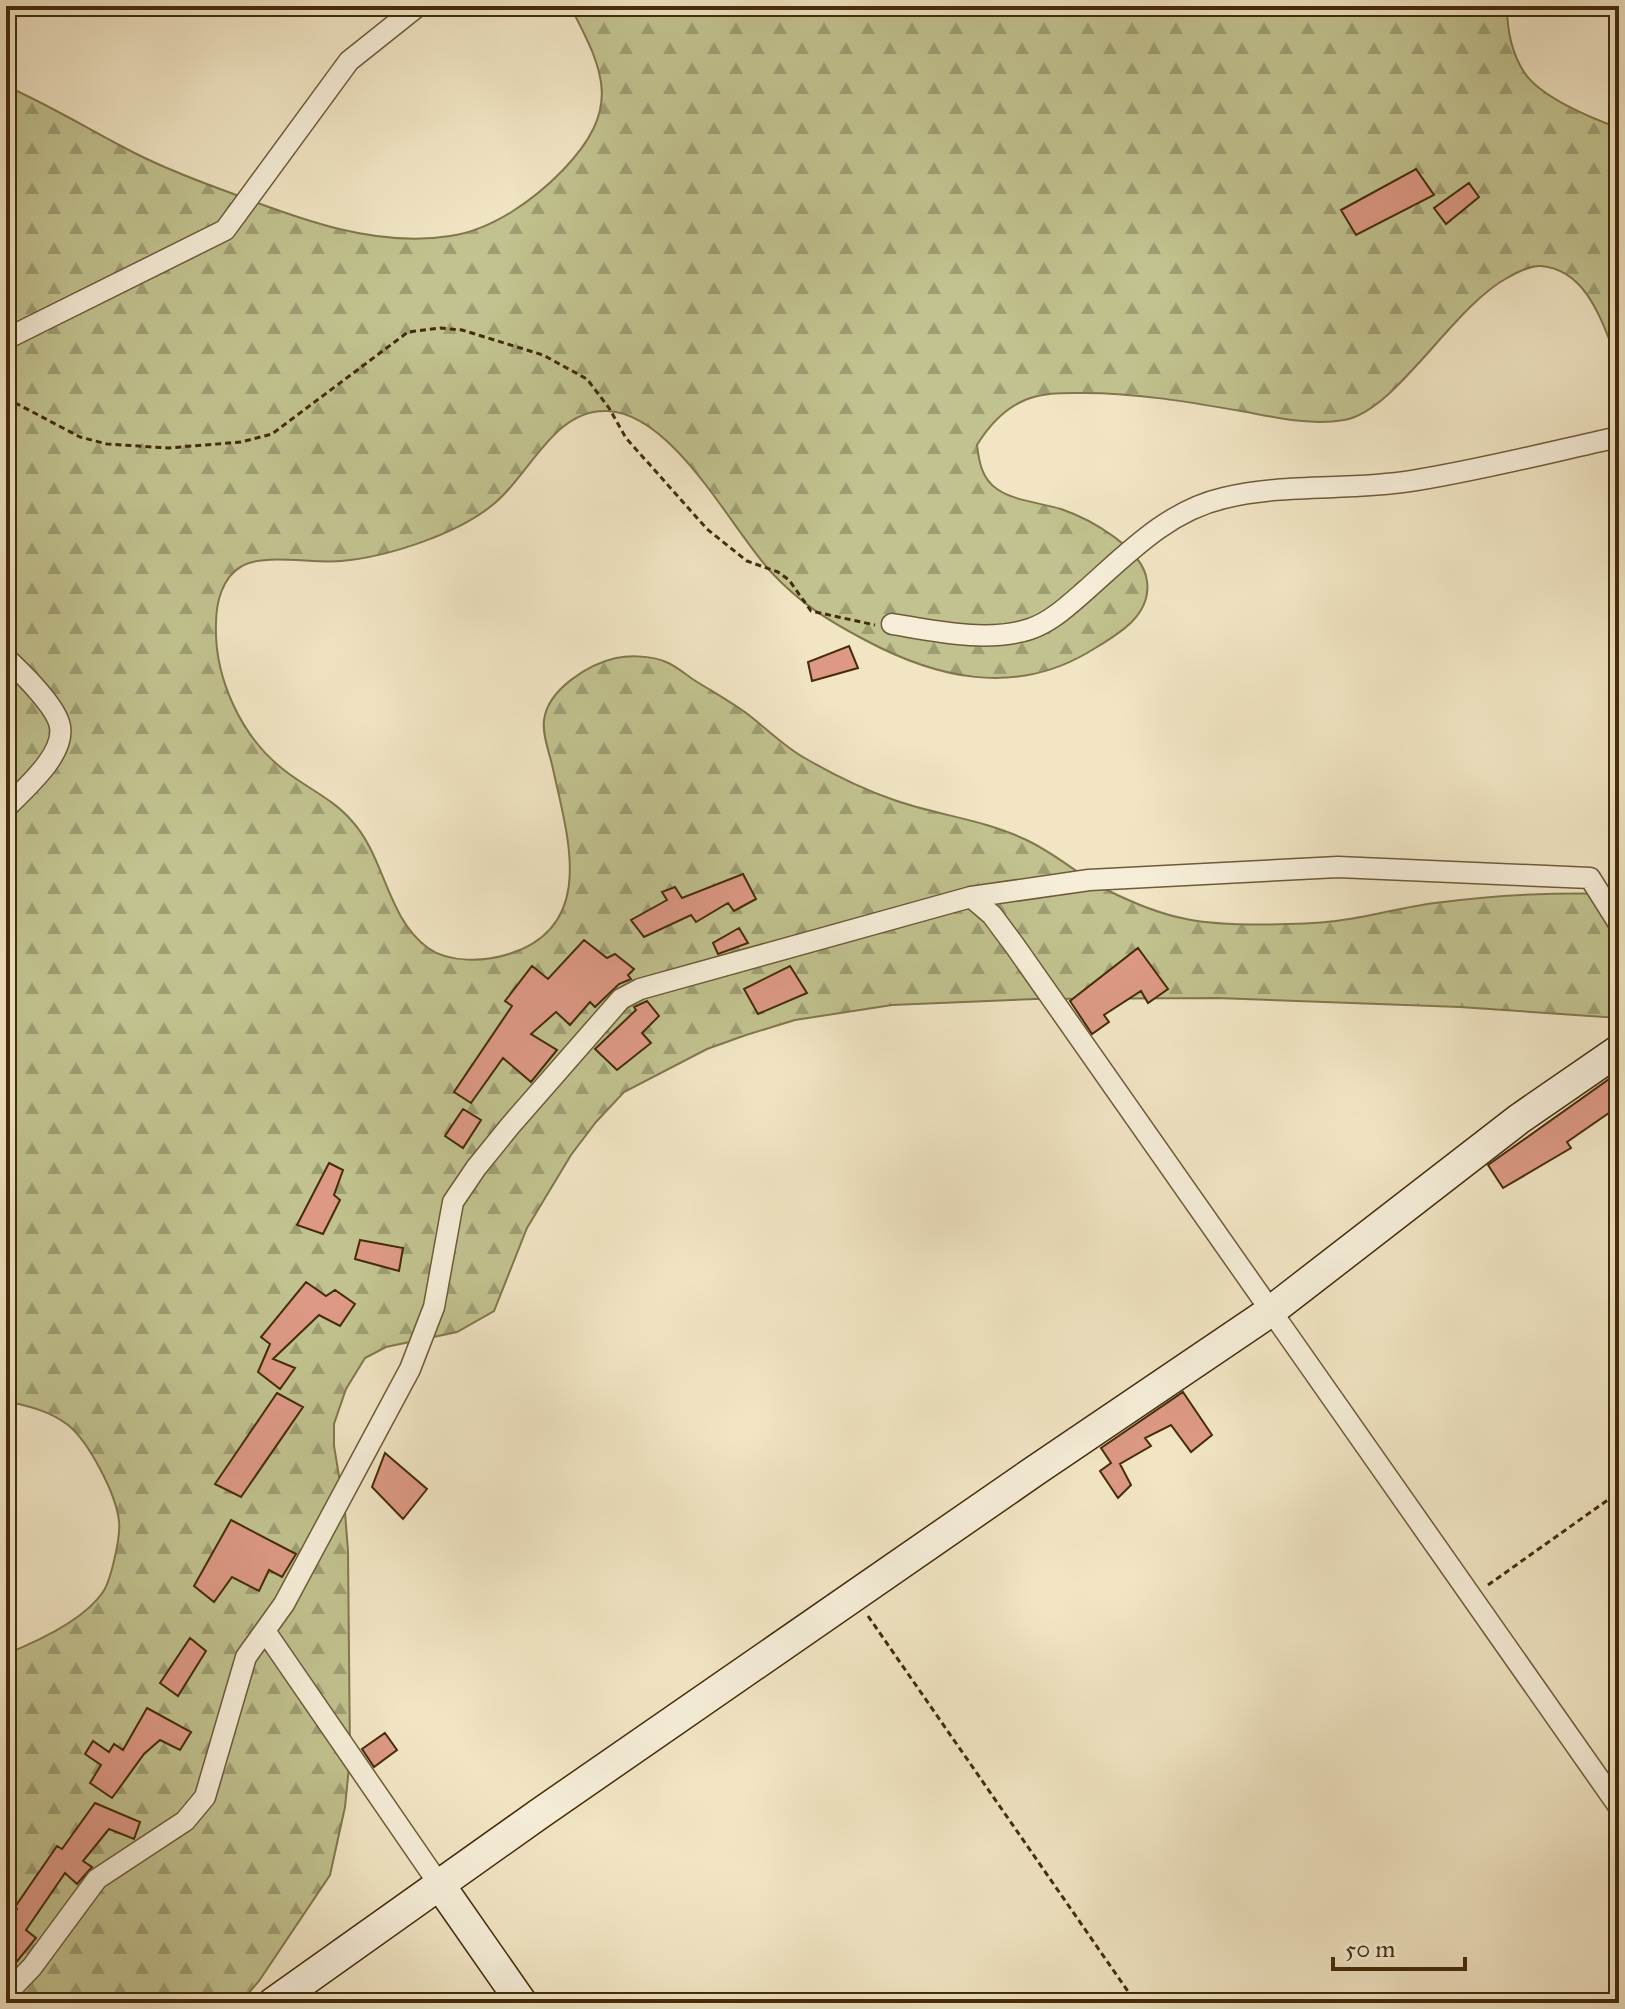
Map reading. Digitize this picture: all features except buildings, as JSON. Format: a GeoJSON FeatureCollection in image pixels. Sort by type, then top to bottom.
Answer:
{"type":"FeatureCollection","features":[{"type":"Feature","properties":{"kind":"street"},"geometry":{"type":"LineString","coordinates":[[6,339],[225,230],[349,61],[418,6]]}},
{"type":"Feature","properties":{"kind":"street"},"geometry":{"type":"LineString","coordinates":[[892,624],[985,634],[1032,629],[1075,599],[1161,526],[1182,512],[1224,497],[1411,481],[1619,437]]}},
{"type":"Feature","properties":{"kind":"street"},"geometry":{"type":"LineString","coordinates":[[6,658],[56,715],[61,732],[54,754],[44,768],[6,808]]}},
{"type":"Feature","properties":{"kind":"street"},"geometry":{"type":"LineString","coordinates":[[6,1990],[11,1989],[32,1967],[97,1879],[185,1821],[205,1797],[246,1657],[284,1604],[410,1369],[434,1307],[453,1202],[510,1126],[621,999],[640,989],[971,897],[1089,880],[1354,867],[1590,878],[1619,924]]}},
{"type":"Feature","properties":{"kind":"street"},"geometry":{"type":"LineString","coordinates":[[971,897],[992,915],[1007,935],[1619,1807]]}},
{"type":"Feature","properties":{"kind":"street"},"geometry":{"type":"LineString","coordinates":[[273,2003],[854,1596],[1271,1311],[1519,1119],[1619,1050]]}},
{"type":"Feature","properties":{"kind":"street"},"geometry":{"type":"LineString","coordinates":[[265,1631],[522,2003]]}},
{"type":"Feature","properties":{"kind":"path"},"geometry":{"type":"LineString","coordinates":[[6,398],[80,437],[107,444],[168,448],[241,442],[272,434],[408,332],[440,328],[462,330],[543,355],[587,379],[626,438],[707,529],[747,561],[778,572],[789,580],[811,611],[868,625],[892,624]]}},
{"type":"Feature","properties":{"kind":"path"},"geometry":{"type":"LineString","coordinates":[[1472,1596],[1619,1492]]}},
{"type":"Feature","properties":{"kind":"path"},"geometry":{"type":"LineString","coordinates":[[854,1596],[1136,2003]]}},
{"type":"Feature","properties":{"kind":"green space"},"geometry":{"type":"Polygon","coordinates":[[[570,6],[1507,6],[1513,48],[1524,72],[1532,81],[1567,106],[1619,128],[1619,364],[1600,317],[1583,289],[1557,270],[1537,266],[1507,278],[1486,292],[1384,398],[1364,413],[1344,420],[1292,420],[1182,401],[1104,393],[1047,394],[1017,404],[997,419],[977,445],[980,464],[988,480],[1011,496],[1061,509],[1100,527],[1136,557],[1147,581],[1143,606],[1129,625],[1087,653],[1031,674],[1003,678],[947,672],[892,653],[826,618],[803,602],[771,572],[678,452],[655,431],[632,417],[608,411],[589,413],[573,420],[545,444],[496,502],[464,524],[423,542],[360,559],[330,562],[263,560],[242,566],[225,584],[216,616],[220,665],[233,704],[255,741],[269,756],[351,820],[371,851],[394,903],[414,935],[436,953],[456,959],[478,960],[509,954],[537,941],[555,923],[566,901],[570,877],[569,850],[544,732],[547,709],[561,688],[582,672],[616,658],[642,657],[661,660],[673,666],[743,711],[796,753],[847,781],[882,796],[975,822],[1033,843],[1107,890],[1176,917],[1220,923],[1302,924],[1480,898],[1619,894],[1619,1018],[1460,1007],[1217,998],[1035,999],[892,1005],[795,1020],[746,1035],[707,1049],[624,1092],[571,1155],[527,1228],[494,1311],[457,1332],[386,1347],[365,1358],[346,1389],[334,1424],[334,1446],[348,1551],[350,1757],[345,1807],[330,1875],[259,1981],[240,2003],[6,2003],[6,1654],[59,1629],[95,1602],[109,1578],[117,1547],[119,1521],[107,1483],[76,1433],[61,1420],[46,1413],[6,1401],[6,86],[150,161],[284,212],[366,235],[422,239],[450,236],[497,220],[526,202],[563,170],[594,128],[602,91],[599,72],[570,6]]]}}]}
